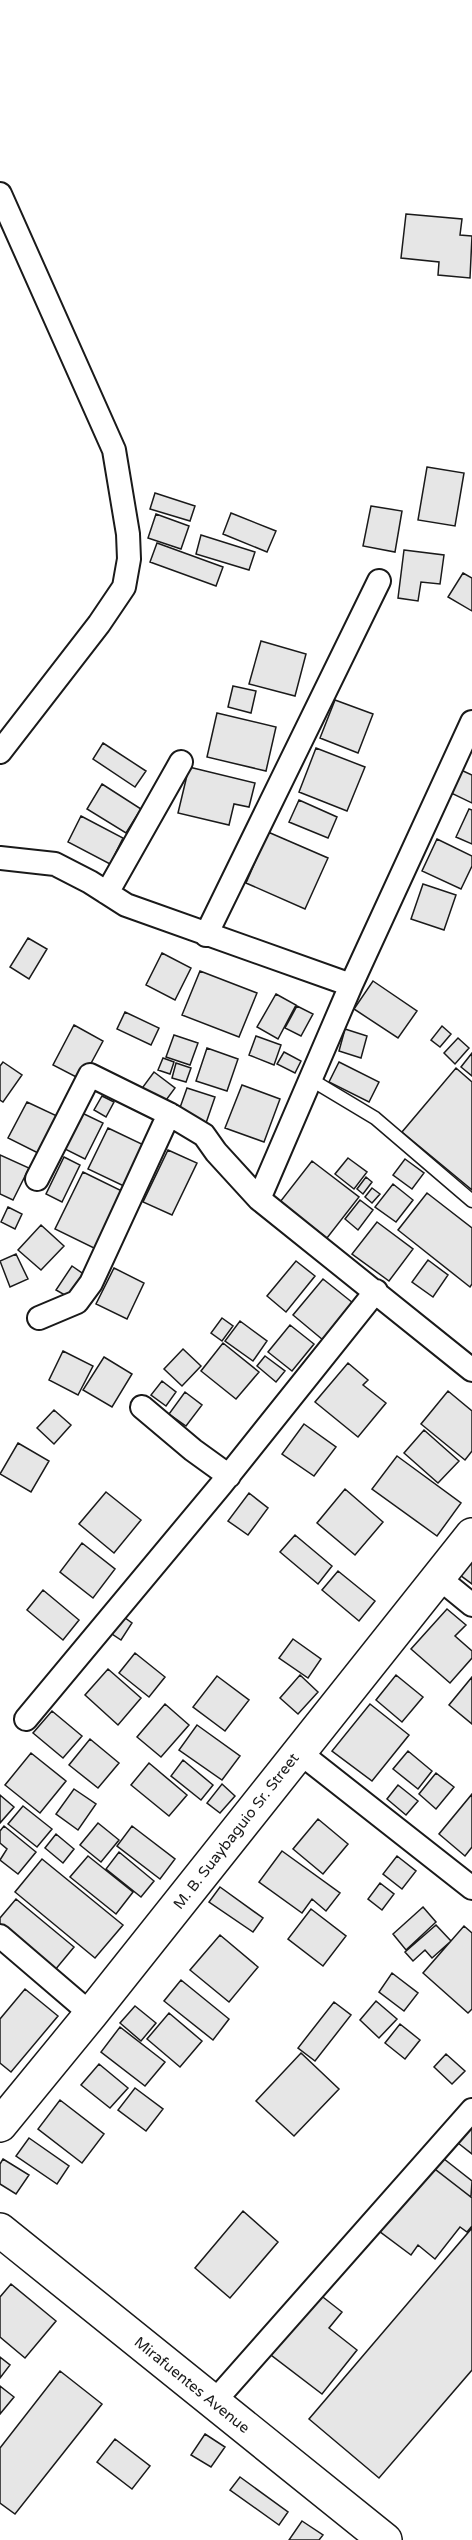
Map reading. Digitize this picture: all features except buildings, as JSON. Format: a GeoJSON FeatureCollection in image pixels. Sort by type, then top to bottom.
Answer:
{"type":"FeatureCollection","features":[{"type":"Feature","properties":{"kind":"street"},"geometry":{"type":"LineString","coordinates":[[0,194],[114,450],[122,489],[129,559],[124,587],[99,624],[0,752]]}},
{"type":"Feature","properties":{"kind":"street"},"geometry":{"type":"LineString","coordinates":[[206,935],[379,581]]}},
{"type":"Feature","properties":{"kind":"street"},"geometry":{"type":"LineString","coordinates":[[259,1199],[351,985],[472,722]]}},
{"type":"Feature","properties":{"kind":"street"},"geometry":{"type":"LineString","coordinates":[[107,893],[181,762]]}},
{"type":"Feature","properties":{"kind":"street"},"geometry":{"type":"LineString","coordinates":[[0,858],[55,864],[126,905],[351,985]]}},
{"type":"Feature","properties":{"kind":"street"},"geometry":{"type":"LineString","coordinates":[[37,1179],[90,1075],[169,1114],[204,1136],[259,1199],[472,1370]]}},
{"type":"Feature","properties":{"kind":"street"},"geometry":{"type":"LineString","coordinates":[[39,1318],[77,1302],[91,1283],[169,1114]]}},
{"type":"Feature","properties":{"kind":"street"},"geometry":{"type":"LineString","coordinates":[[26,1719],[229,1476],[376,1291]]}},
{"type":"Feature","properties":{"kind":"street"},"geometry":{"type":"LineString","coordinates":[[142,1407],[193,1450],[229,1476]]}},
{"type":"Feature","properties":{"kind":"street","name":"M. B. Suaybaguio Sr. Street"},"geometry":{"type":"LineString","coordinates":[[0,2125],[472,1535]]}},
{"type":"Feature","properties":{"kind":"street"},"geometry":{"type":"LineString","coordinates":[[439,1578],[472,1605]]}},
{"type":"Feature","properties":{"kind":"street"},"geometry":{"type":"LineString","coordinates":[[298,1752],[472,1888]]}},
{"type":"Feature","properties":{"kind":"street"},"geometry":{"type":"LineString","coordinates":[[0,1936],[91,2014]]}},
{"type":"Feature","properties":{"kind":"street"},"geometry":{"type":"LineString","coordinates":[[213,2403],[472,2110]]}},
{"type":"Feature","properties":{"kind":"street","name":"Mirafuentes Avenue"},"geometry":{"type":"LineString","coordinates":[[0,2230],[385,2540]]}},
{"type":"Feature","properties":{"kind":"lane"},"geometry":{"type":"LineString","coordinates":[[310,1079],[375,1118],[472,1201]]}}]}
